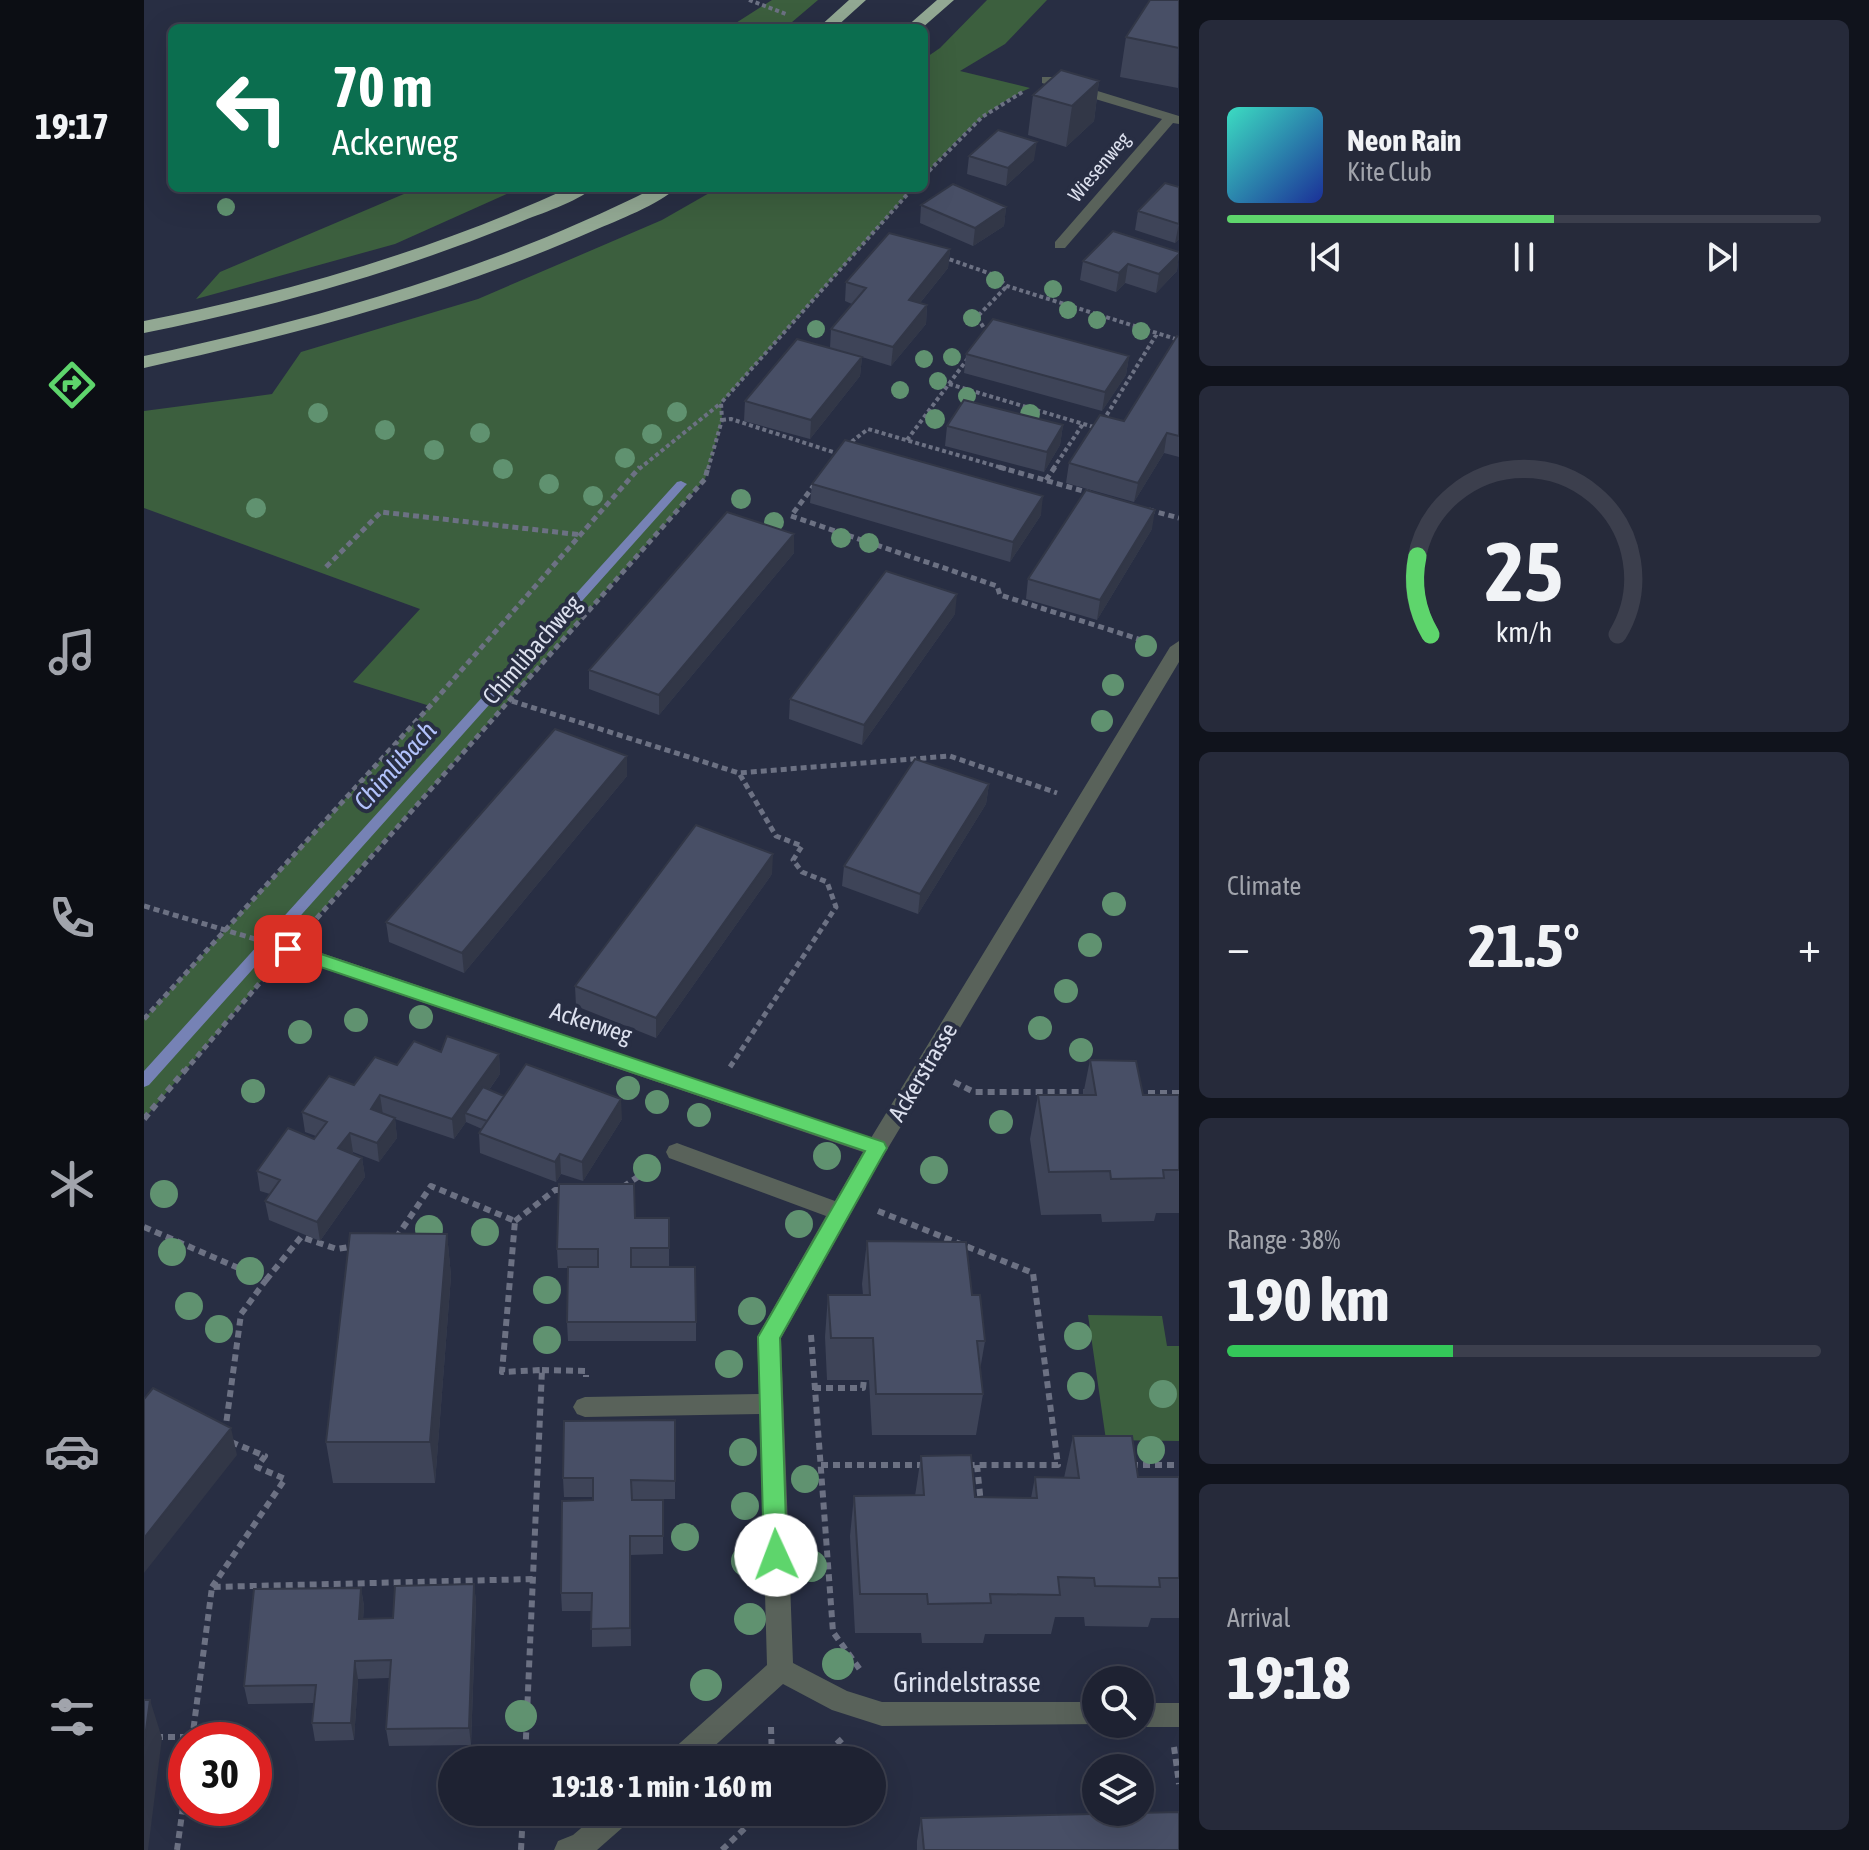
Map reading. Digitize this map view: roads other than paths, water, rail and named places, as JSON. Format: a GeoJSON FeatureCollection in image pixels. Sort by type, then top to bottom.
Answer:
{"type":"FeatureCollection","features":[{"type":"Feature","properties":{"kind":"highway"},"geometry":{"type":"LineString","coordinates":[[831,24],[858,0]]}},
{"type":"Feature","properties":{"kind":"highway"},"geometry":{"type":"LineString","coordinates":[[918,24],[946,0]]}},
{"type":"Feature","properties":{"kind":"highway"},"geometry":{"type":"LineString","coordinates":[[144,327],[271,300],[354,276],[463,239],[574,192]]}},
{"type":"Feature","properties":{"kind":"highway"},"geometry":{"type":"LineString","coordinates":[[144,362],[290,329],[425,290],[546,245],[659,192]]}},
{"type":"Feature","properties":{"kind":"street"},"geometry":{"type":"LineString","coordinates":[[1047,80],[1175,119]]}},
{"type":"Feature","properties":{"kind":"street","name":"Wiesenweg"},"geometry":{"type":"LineString","coordinates":[[1060,245],[1175,119]]}},
{"type":"Feature","properties":{"kind":"street","name":"Ackerstrasse"},"geometry":{"type":"LineString","coordinates":[[780,1670],[769,1337],[877,1148],[1178,649]]}},
{"type":"Feature","properties":{"kind":"street","name":"Ackerweg"},"geometry":{"type":"LineString","coordinates":[[288,949],[877,1148]]}},
{"type":"Feature","properties":{"kind":"street"},"geometry":{"type":"LineString","coordinates":[[677,1152],[844,1206]]}},
{"type":"Feature","properties":{"kind":"street"},"geometry":{"type":"LineString","coordinates":[[585,1407],[771,1404]]}},
{"type":"Feature","properties":{"kind":"street"},"geometry":{"type":"LineString","coordinates":[[696,1746],[780,1670]]}},
{"type":"Feature","properties":{"kind":"street","name":"Grindelstrasse"},"geometry":{"type":"LineString","coordinates":[[780,1670],[841,1701],[882,1714],[1082,1714]]}},
{"type":"Feature","properties":{"kind":"street"},"geometry":{"type":"LineString","coordinates":[[1154,1715],[1179,1715]]}},
{"type":"Feature","properties":{"kind":"street"},"geometry":{"type":"LineString","coordinates":[[568,1850],[581,1846],[604,1826]]}},
{"type":"Feature","properties":{"kind":"waterway","name":"Chimlibach"},"geometry":{"type":"LineString","coordinates":[[144,1081],[681,484]]}}]}
